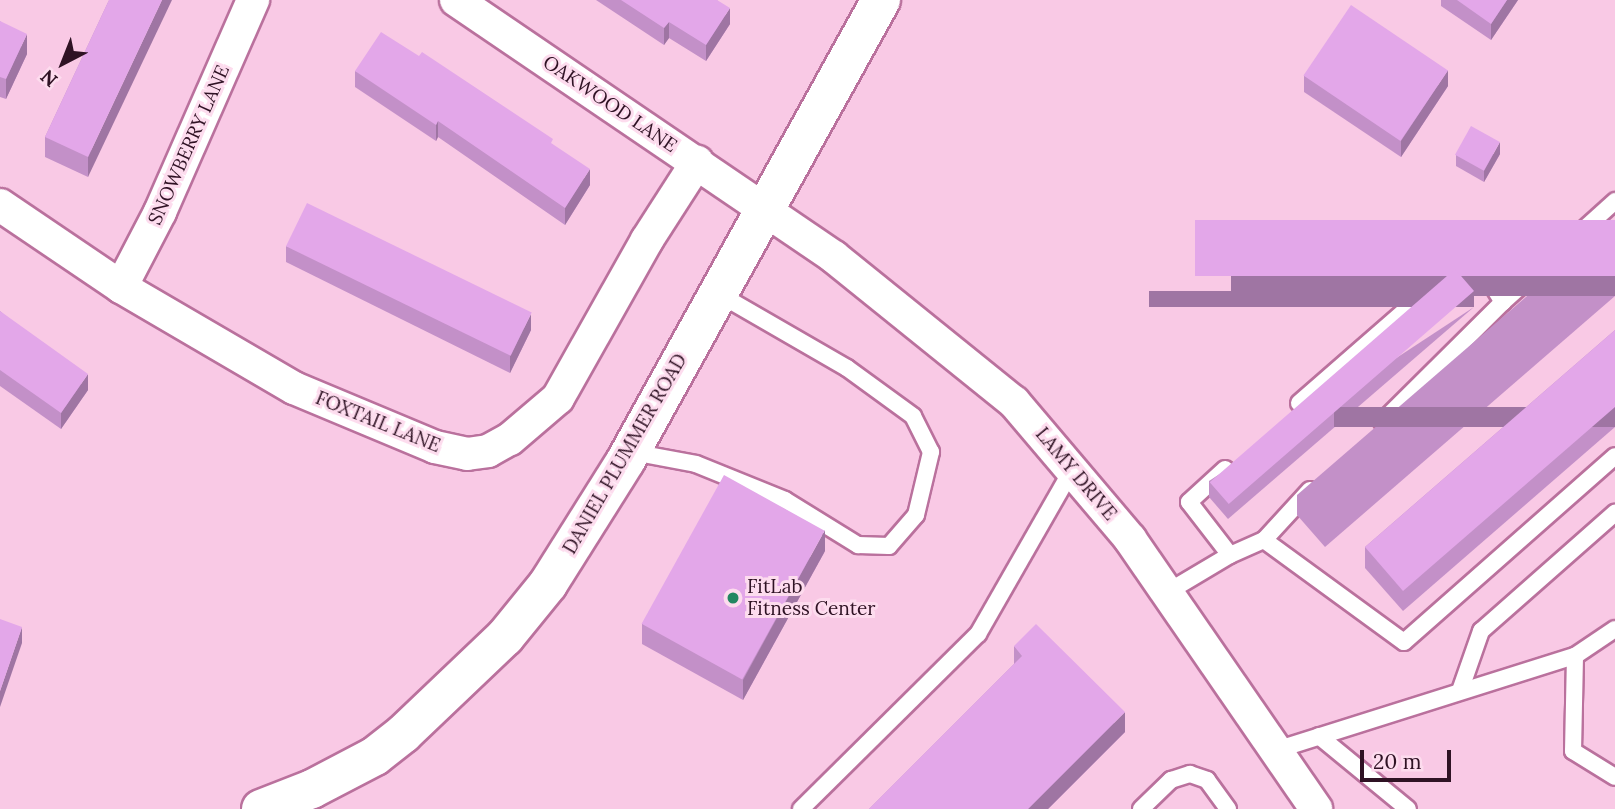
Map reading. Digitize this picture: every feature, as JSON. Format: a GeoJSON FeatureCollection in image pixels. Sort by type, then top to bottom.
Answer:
{"type":"FeatureCollection","features":[{"type":"Feature","properties":{"kind":"street","name":"SNOWBERRY LANE"},"geometry":{"type":"LineString","coordinates":[[121,287],[160,212],[253,0]]}},
{"type":"Feature","properties":{"kind":"street","name":"OAKWOOD LANE"},"geometry":{"type":"LineString","coordinates":[[456,0],[697,162],[762,210]]}},
{"type":"Feature","properties":{"kind":"street","name":"DANIEL PLUMMER ROAD"},"geometry":{"type":"LineString","coordinates":[[261,809],[374,756],[456,688],[548,584],[630,451],[881,0]]}},
{"type":"Feature","properties":{"kind":"street","name":"FOXTAIL LANE"},"geometry":{"type":"LineString","coordinates":[[0,205],[121,287],[294,388],[435,447],[467,454],[488,451],[533,423],[558,398],[647,240],[697,162]]}},
{"type":"Feature","properties":{"kind":"street","name":"LAMY DRIVE"},"geometry":{"type":"LineString","coordinates":[[762,210],[834,257],[960,354],[1014,402],[1073,468],[1166,593],[1273,751],[1316,809]]}},
{"type":"Feature","properties":{"kind":"lane"},"geometry":{"type":"LineString","coordinates":[[1367,437],[1503,302],[1615,201]]}},
{"type":"Feature","properties":{"kind":"lane"},"geometry":{"type":"LineString","coordinates":[[1283,418],[1447,274],[1486,275],[1503,302]]}},
{"type":"Feature","properties":{"kind":"lane"},"geometry":{"type":"LineString","coordinates":[[630,451],[696,464],[785,500],[858,545],[889,546],[916,514],[932,452],[913,416],[847,368],[717,293]]}},
{"type":"Feature","properties":{"kind":"lane"},"geometry":{"type":"LineString","coordinates":[[1230,555],[1189,502],[1241,455]]}},
{"type":"Feature","properties":{"kind":"lane"},"geometry":{"type":"LineString","coordinates":[[1264,540],[1405,642],[1615,456]]}},
{"type":"Feature","properties":{"kind":"lane"},"geometry":{"type":"LineString","coordinates":[[801,809],[978,634],[1073,468]]}},
{"type":"Feature","properties":{"kind":"lane"},"geometry":{"type":"LineString","coordinates":[[1166,593],[1230,555],[1264,540],[1326,475]]}},
{"type":"Feature","properties":{"kind":"lane"},"geometry":{"type":"LineString","coordinates":[[1460,691],[1481,631],[1615,513]]}},
{"type":"Feature","properties":{"kind":"lane"},"geometry":{"type":"LineString","coordinates":[[1273,751],[1575,656],[1615,629]]}},
{"type":"Feature","properties":{"kind":"lane"},"geometry":{"type":"LineString","coordinates":[[1575,656],[1573,751],[1615,777]]}},
{"type":"Feature","properties":{"kind":"lane"},"geometry":{"type":"LineString","coordinates":[[1319,736],[1408,809]]}},
{"type":"Feature","properties":{"kind":"lane"},"geometry":{"type":"LineString","coordinates":[[1141,809],[1171,780],[1190,774],[1207,780],[1228,809]]}},
{"type":"Feature","properties":{"kind":"building"},"geometry":{"type":"Polygon","coordinates":[[[109,0],[162,0],[88,157],[45,137],[109,0]]]}},
{"type":"Feature","properties":{"kind":"building"},"geometry":{"type":"Polygon","coordinates":[[[621,0],[717,0],[730,8],[706,45],[669,22],[664,28],[621,0]]]}},
{"type":"Feature","properties":{"kind":"building"},"geometry":{"type":"Polygon","coordinates":[[[1457,0],[1507,0],[1491,24],[1457,0]]]}},
{"type":"Feature","properties":{"kind":"building"},"geometry":{"type":"Polygon","coordinates":[[[1351,5],[1448,70],[1400,141],[1303,75],[1351,5]]]}},
{"type":"Feature","properties":{"kind":"building"},"geometry":{"type":"Polygon","coordinates":[[[0,21],[27,34],[6,79],[0,77],[0,21]]]}},
{"type":"Feature","properties":{"kind":"building"},"geometry":{"type":"Polygon","coordinates":[[[381,32],[419,56],[422,52],[553,139],[551,143],[590,169],[565,208],[438,121],[436,125],[355,71],[381,32]]]}},
{"type":"Feature","properties":{"kind":"building"},"geometry":{"type":"Polygon","coordinates":[[[1471,126],[1500,142],[1484,171],[1455,155],[1471,126]]]}},
{"type":"Feature","properties":{"kind":"building"},"geometry":{"type":"Polygon","coordinates":[[[307,203],[532,313],[511,356],[286,246],[307,203]]]}},
{"type":"Feature","properties":{"kind":"building"},"geometry":{"type":"Polygon","coordinates":[[[1195,220],[1615,220],[1615,276],[1195,276],[1195,220]]]}},
{"type":"Feature","properties":{"kind":"building"},"geometry":{"type":"Polygon","coordinates":[[[1455,269],[1474,291],[1229,504],[1210,482],[1455,269]]]}},
{"type":"Feature","properties":{"kind":"building"},"geometry":{"type":"Polygon","coordinates":[[[0,311],[88,374],[61,413],[0,370],[0,311]]]}},
{"type":"Feature","properties":{"kind":"building"},"geometry":{"type":"Polygon","coordinates":[[[1615,330],[1615,407],[1403,591],[1365,547],[1615,330]]]}},
{"type":"Feature","properties":{"kind":"building","name":"FitLab Fitness Center"},"geometry":{"type":"Polygon","coordinates":[[[724,475],[825,531],[742,679],[642,624],[724,475]]]}},
{"type":"Feature","properties":{"kind":"building"},"geometry":{"type":"Polygon","coordinates":[[[0,619],[22,627],[0,691],[0,619]]]}},
{"type":"Feature","properties":{"kind":"building"},"geometry":{"type":"Polygon","coordinates":[[[1036,624],[1125,712],[1028,809],[869,809],[1022,656],[1014,646],[1036,624]]]}},
{"type":"Feature","properties":{"kind":"place","name":"FitLab Fitness Center"},"geometry":{"type":"Point","coordinates":[733,598]}}]}
